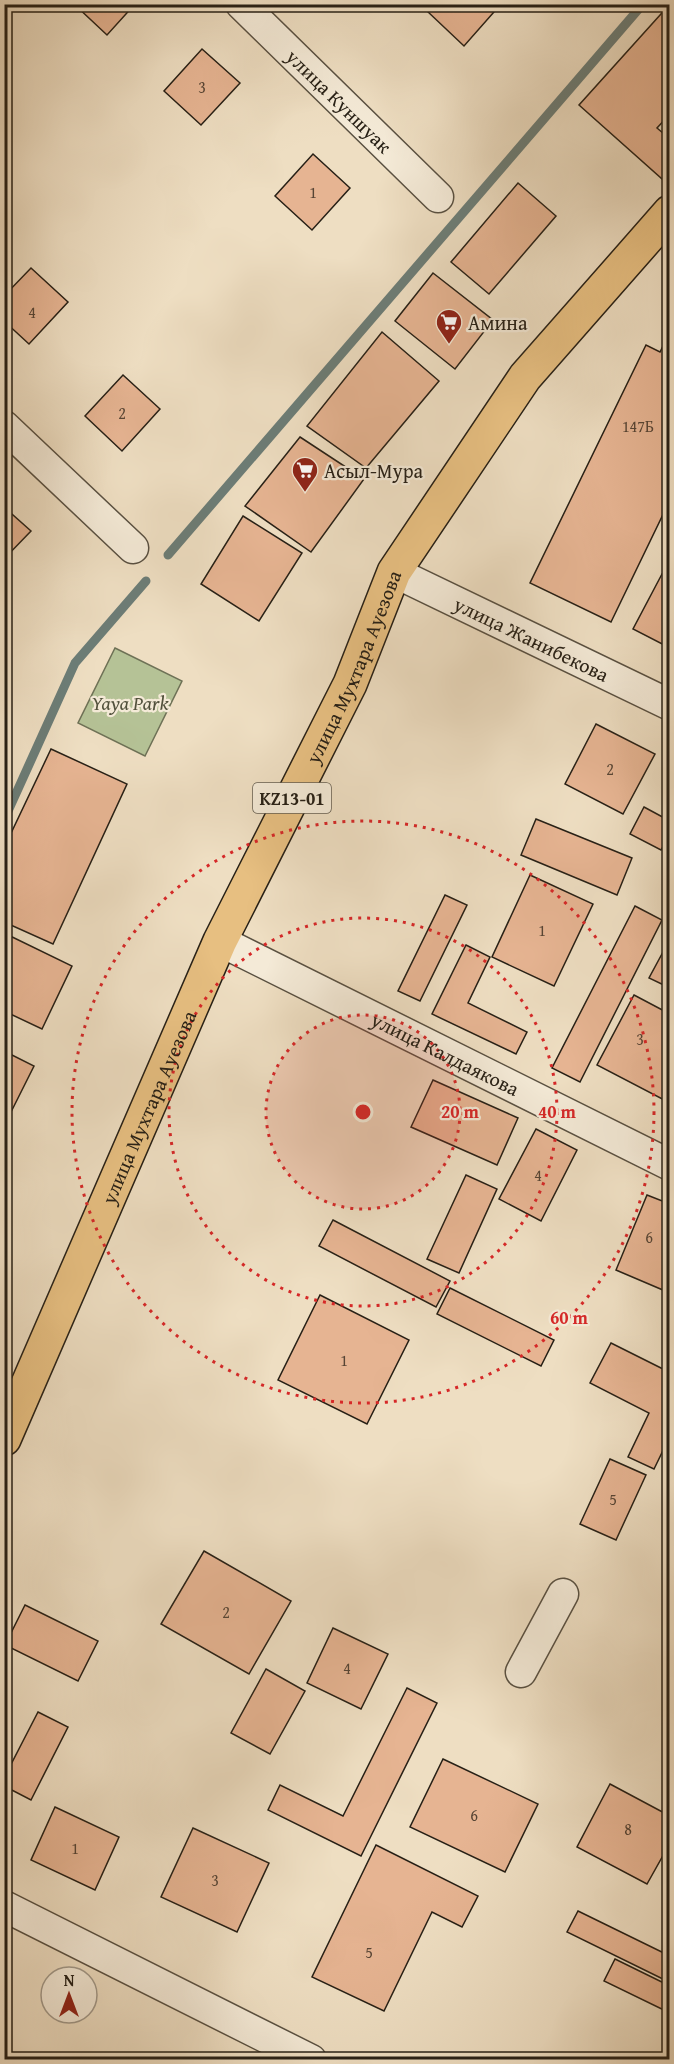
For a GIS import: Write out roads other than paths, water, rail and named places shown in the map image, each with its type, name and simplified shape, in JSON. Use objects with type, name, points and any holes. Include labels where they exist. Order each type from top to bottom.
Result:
[{"type":"main road","name":"улица Мухтара Ауезова","points":[[4,1439],[220,941],[350,684],[394,572],[525,377],[669,214]]},
{"type":"street","name":"улица Куншуак","points":[[241,4],[438,197]]},
{"type":"street","points":[[4,426],[133,548]]},
{"type":"street","name":"улица Жанибекова","points":[[394,572],[669,705]]},
{"type":"street","name":"улица Калдаякова","points":[[220,941],[669,1165]]},
{"type":"street","points":[[521,1672],[563,1594]]},
{"type":"street","points":[[4,1906],[311,2060]]},
{"type":"waterway","points":[[168,555],[643,4]]},
{"type":"waterway","points":[[4,820],[75,663],[146,581]]},
{"type":"place","name":"Амина","points":[[449,345]]},
{"type":"place","name":"Асыл-Мура","points":[[305,493]]},
{"type":"park label","name":"Yaya Park","points":[[130,702]]}]
